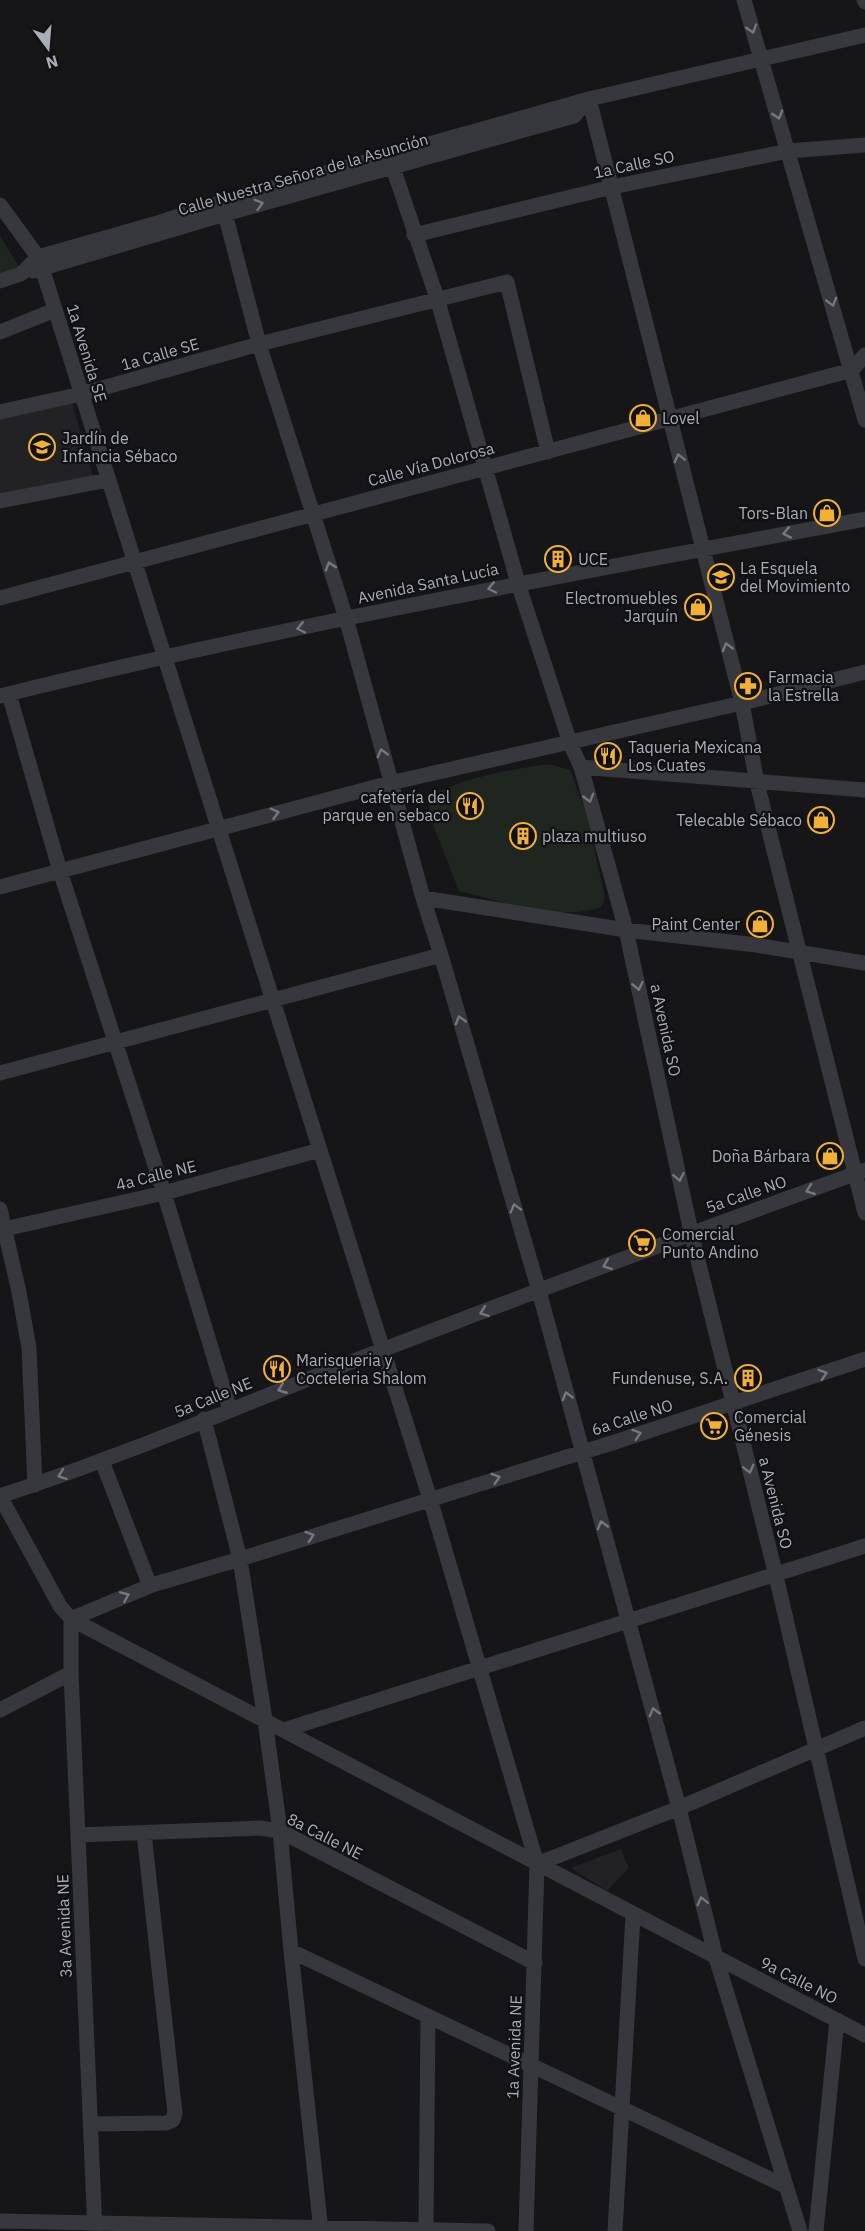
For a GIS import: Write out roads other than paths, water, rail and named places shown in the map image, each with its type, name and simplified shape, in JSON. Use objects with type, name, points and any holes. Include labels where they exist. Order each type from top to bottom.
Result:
[{"type":"street","points":[[744,0],[865,420]]},
{"type":"street","name":"Calle Nuestra Señora de la Asunción","points":[[0,281],[21,274],[40,263],[161,222],[224,208],[390,161],[589,99],[865,35]]},
{"type":"street","points":[[589,99],[701,549],[742,703],[757,783],[859,1172],[865,1213]]},
{"type":"street","name":"1a Calle SO","points":[[414,235],[612,187],[788,151],[865,145]]},
{"type":"street","name":"a Avenida SO","points":[[390,161],[437,298],[519,583],[580,767],[626,930],[691,1232],[776,1576],[865,1959]]},
{"type":"street","name":"1a Avenida SE","points":[[0,205],[40,263],[134,562]]},
{"type":"street","points":[[224,208],[259,344],[315,514],[346,618],[390,783],[539,1291],[630,1622],[716,1958],[784,2186],[800,2231]]},
{"type":"street","points":[[259,344],[507,282],[548,452]]},
{"type":"street","points":[[0,332],[55,310]]},
{"type":"street","name":"1a Calle SE","points":[[0,412],[81,394],[259,344]]},
{"type":"street","points":[[852,370],[865,355]]},
{"type":"street","name":"Calle Vía Dolorosa","points":[[0,598],[852,370]]},
{"type":"street","points":[[0,501],[108,480]]},
{"type":"street","name":"Avenida Santa Lucía","points":[[4,695],[346,618],[519,583],[865,519]]},
{"type":"street","points":[[134,562],[164,658]]},
{"type":"street","name":"1a Avenida NE","points":[[164,658],[430,1499],[537,1864],[526,2231]]},
{"type":"street","points":[[0,887],[390,783],[742,703],[865,672]]},
{"type":"street","points":[[4,695],[164,1193],[230,1410]]},
{"type":"street","points":[[580,767],[865,790]]},
{"type":"street","points":[[423,898],[626,930],[756,945],[865,963]]},
{"type":"street","points":[[0,1073],[441,955]]},
{"type":"street","name":"4a Calle NE","points":[[2,1230],[164,1193],[320,1150]]},
{"type":"street","name":"5a Calle NO","points":[[539,1291],[691,1232],[859,1172]]},
{"type":"street","points":[[0,1209],[2,1230],[19,1292],[29,1348],[35,1485]]},
{"type":"street","name":"5a Calle NE","points":[[0,1496],[102,1461],[204,1419],[539,1291]]},
{"type":"street","name":"6a Calle NO","points":[[71,1619],[150,1586],[582,1452],[865,1359]]},
{"type":"street","points":[[204,1419],[240,1559],[265,1720],[280,1831],[320,2229]]},
{"type":"street","points":[[102,1461],[150,1586]]},
{"type":"street","points":[[0,1496],[60,1606],[71,1619]]},
{"type":"street","points":[[284,1730],[865,1546]]},
{"type":"street","name":"3a Avenida NE","points":[[71,1619],[71,1673],[94,2227]]},
{"type":"street","name":"9a Calle NO","points":[[71,1619],[865,2035]]},
{"type":"street","points":[[0,1710],[71,1673]]},
{"type":"street","points":[[537,1864],[679,1808],[865,1728]]},
{"type":"street","name":"8a Calle NE","points":[[78,1835],[260,1828],[280,1831],[535,1963]]},
{"type":"street","points":[[90,2124],[166,2122],[173,2120],[175,2113],[144,1833]]},
{"type":"street","points":[[615,2231],[633,1915]]},
{"type":"street","points":[[291,1951],[784,2186]]},
{"type":"street","points":[[426,2229],[428,2016]]},
{"type":"street","points":[[816,2231],[837,2020]]},
{"type":"street","points":[[0,2222],[94,2227],[488,2231]]},
{"type":"place","name":"Lovel","points":[[643,418]]},
{"type":"place","name":"Jardín de Infancia Sébaco","points":[[42,447]]},
{"type":"place","name":"Tors-Blan","points":[[827,513]]},
{"type":"place","name":"UCE","points":[[558,559]]},
{"type":"place","name":"La Esquela del Movimiento","points":[[721,577]]},
{"type":"place","name":"Electromuebles Jarquín","points":[[698,607]]},
{"type":"place","name":"Farmacia la Estrella","points":[[748,686]]},
{"type":"place","name":"Taqueria Mexicana Los Cuates","points":[[608,756]]},
{"type":"place","name":"cafetería del parque en sebaco","points":[[470,806]]},
{"type":"place","name":"Telecable Sébaco","points":[[821,820]]},
{"type":"place","name":"plaza multiuso","points":[[523,836]]},
{"type":"place","name":"Paint Center","points":[[760,924]]},
{"type":"place","name":"Doña Bárbara","points":[[830,1156]]},
{"type":"place","name":"Comercial Punto Andino","points":[[642,1243]]},
{"type":"place","name":"Marisqueria y Cocteleria Shalom","points":[[277,1369]]},
{"type":"place","name":"Fundenuse, S.A.","points":[[748,1378]]},
{"type":"place","name":"Comercial Génesis","points":[[714,1426]]}]
